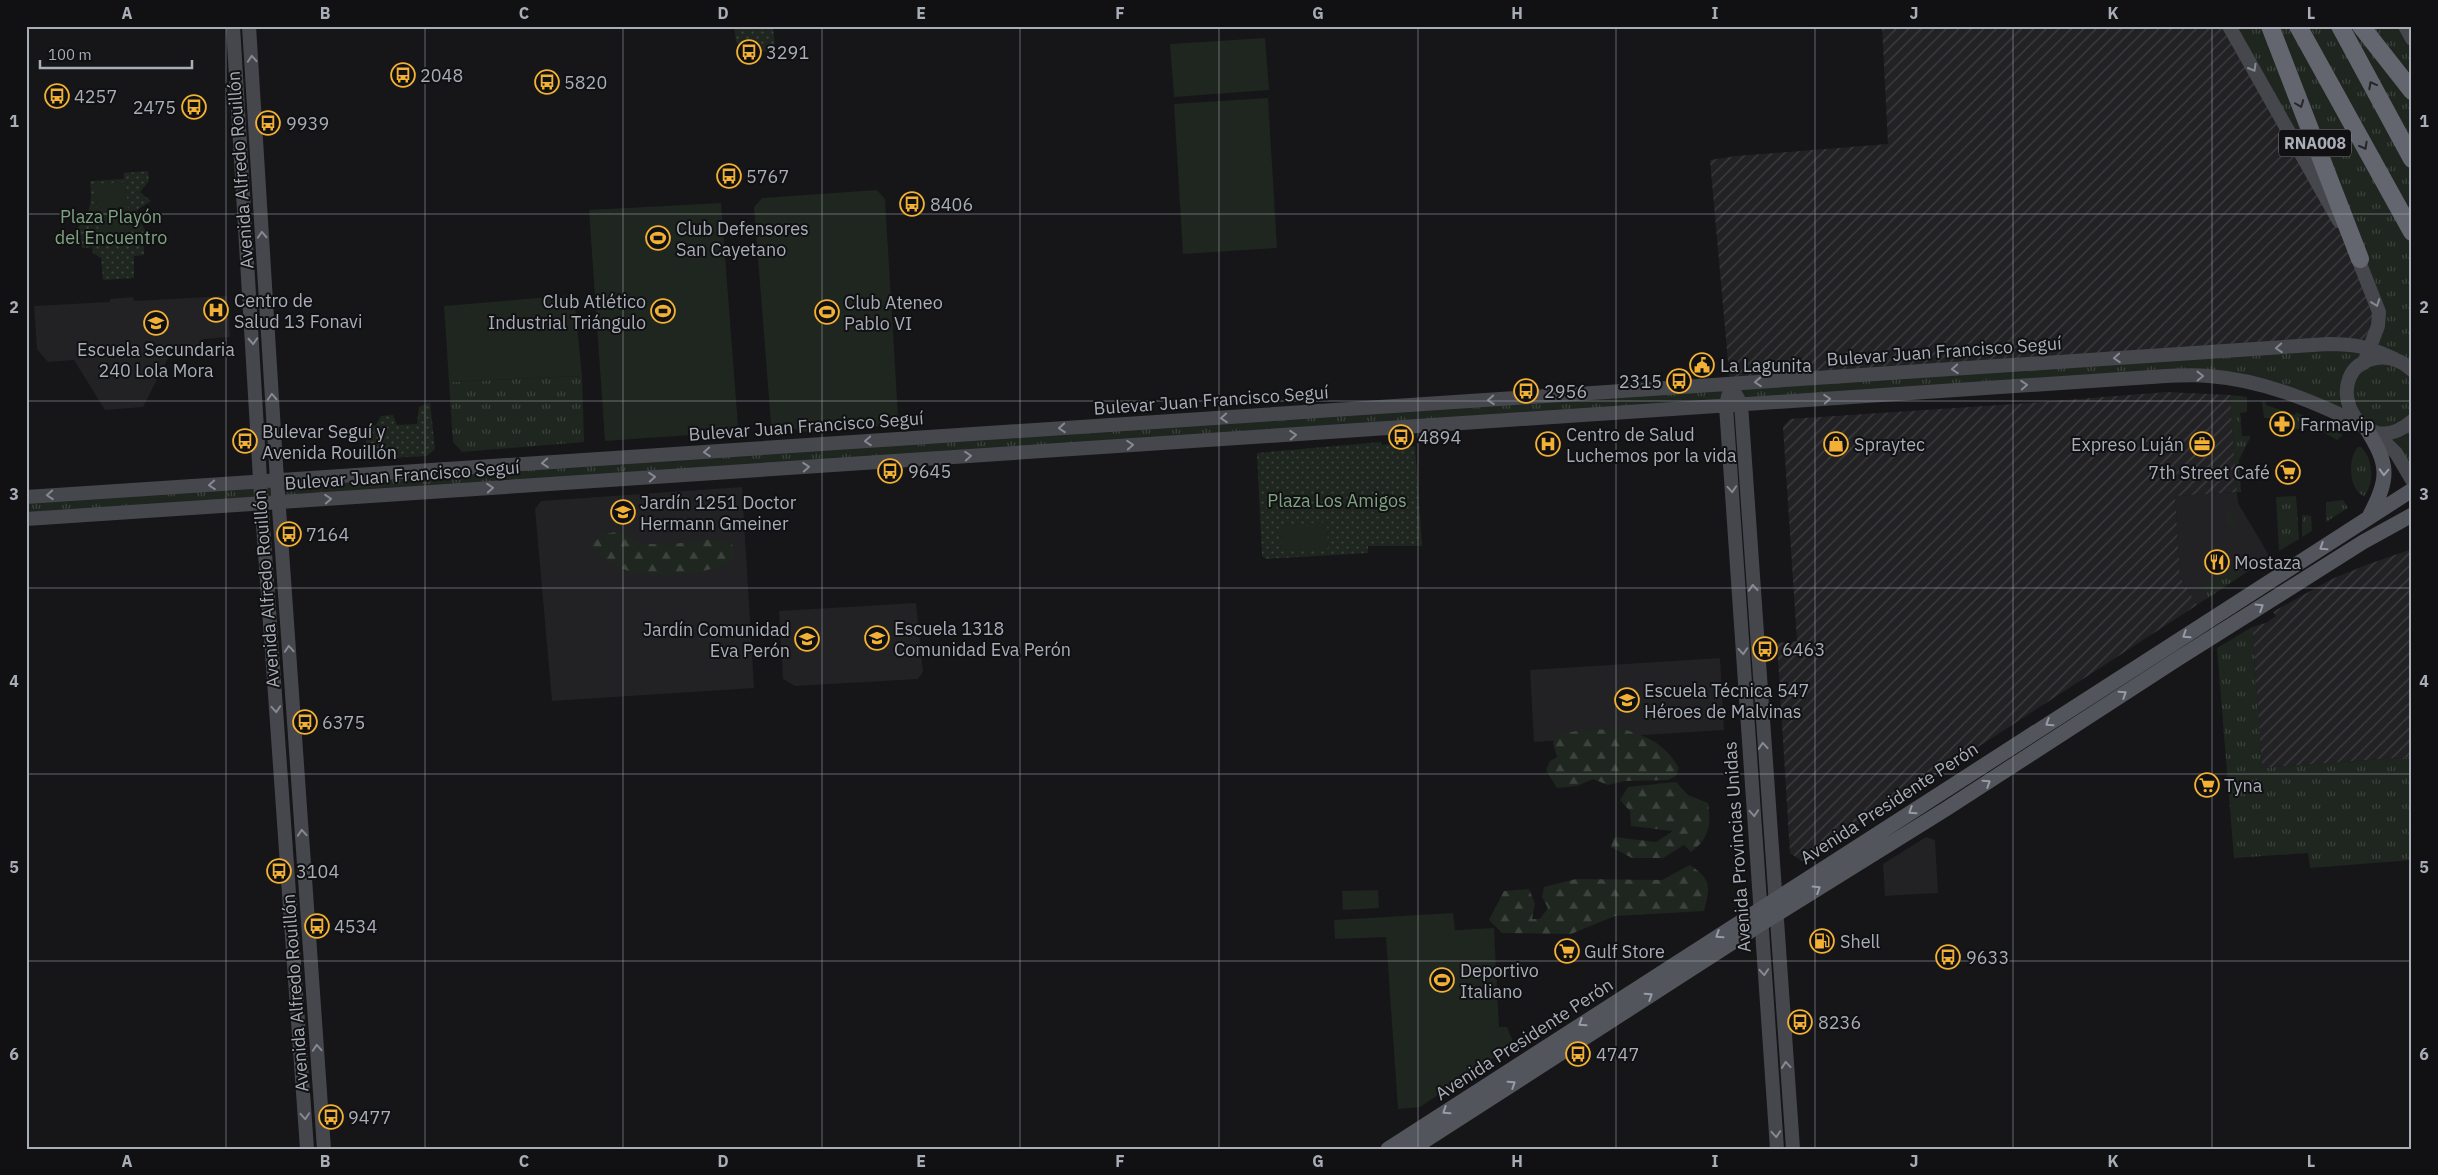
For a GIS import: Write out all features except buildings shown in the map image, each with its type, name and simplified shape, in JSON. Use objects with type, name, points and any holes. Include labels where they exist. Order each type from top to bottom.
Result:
[{"type":"highway","name":"RNA008","points":[[2270,26],[2360,259]]},
{"type":"highway","name":"RNA008","points":[[2298,26],[2412,232]]},
{"type":"highway","points":[[2340,26],[2412,158]]},
{"type":"highway","points":[[2361,26],[2412,91]]},
{"type":"main road","name":"Avenida Alfredo Rouillón","points":[[233,26],[260,482],[307,1149]]},
{"type":"main road","name":"Avenida Alfredo Rouillón","points":[[249,26],[277,480],[324,1149]]},
{"type":"main road","points":[[2229,26],[2360,259],[2379,312],[2378,326],[2364,363],[2352,375],[2346,392],[2349,409],[2396,454],[2412,480]]},
{"type":"main road","points":[[2405,26],[2412,39]]},
{"type":"main road","name":"Bulevar Juan Francisco Seguí","points":[[26,497],[2328,344],[2358,344],[2371,348],[2412,370]]},
{"type":"main road","points":[[2364,363],[2374,359],[2394,359]]},
{"type":"main road","name":"Bulevar Juan Francisco Seguí","points":[[26,519],[1741,404],[2207,375],[2242,380],[2278,389],[2311,401],[2366,427]]},
{"type":"main road","name":"Avenida Provincias Unidas","points":[[1730,384],[1741,404],[1774,899],[1793,1149]]},
{"type":"main road","name":"Avenida Provincias Unidas","points":[[1730,384],[1726,406],[1760,916],[1778,1149]]},
{"type":"main road","points":[[2366,427],[2390,432],[2398,430],[2412,420]]},
{"type":"main road","points":[[2366,427],[2384,463],[2385,478],[2369,517]]},
{"type":"main road","name":"Avenida Presidente Perón","points":[[1412,1149],[1760,916],[1774,899],[2412,490]]},
{"type":"main road","name":"Avenida Presidente Perón","points":[[1388,1149],[1760,916],[1776,915],[1946,809],[2363,542],[2412,515]]},
{"type":"shaded area","points":[[1882,26],[2229,26],[2360,259],[2379,312],[2371,348],[1730,384],[1710,160],[1736,156],[1888,144]]},
{"type":"shaded area","points":[[227,296],[230,337],[203,339],[195,355],[169,356],[143,407],[105,410],[74,360],[48,362],[37,349],[34,306],[110,302],[110,299],[133,297],[134,301]]},
{"type":"shaded area","points":[[2167,392],[2230,395],[2237,492],[2175,496],[2180,577],[2197,605],[1802,861],[1790,853],[1777,643],[1797,641],[1783,427],[1790,419]]},
{"type":"shaded area","points":[[742,487],[754,688],[552,701],[535,509],[541,501]]},
{"type":"shaded area","points":[[2237,492],[2238,503],[2270,557],[2197,605],[2180,577],[2175,496]]},
{"type":"shaded area","points":[[2409,550],[2412,589],[2412,757],[2262,768],[2252,627],[2266,623],[2276,616],[2273,612],[2332,579]]},
{"type":"shaded area","name":"Escuela 1318 Comunidad Eva Perón","points":[[916,603],[923,672],[918,679],[795,686],[783,679],[779,611]]},
{"type":"shaded area","name":"Escuela Técnica 547 Héroes de Malvinas","points":[[1720,658],[1724,730],[1534,742],[1530,670]]},
{"type":"shaded area","points":[[1926,837],[1935,840],[1938,893],[1885,896],[1883,864]]},
{"type":"green space","points":[[734,26],[773,26],[775,46],[772,51],[745,52],[736,42]]},
{"type":"green space","points":[[2229,26],[2405,26],[2412,39],[2412,480],[2396,454],[2311,401],[2207,375],[26,519],[26,497],[2371,348],[2378,326],[2360,259]]},
{"type":"green space","points":[[1265,38],[1269,90],[1174,97],[1170,44]]},
{"type":"green space","points":[[1268,98],[1277,248],[1183,254],[1174,104]]},
{"type":"green space","name":"Plaza Playón del Encuentro","points":[[148,171],[149,181],[140,192],[151,201],[137,210],[136,215],[147,233],[144,241],[144,255],[134,256],[134,278],[103,280],[101,258],[93,253],[92,247],[82,248],[81,235],[77,236],[79,227],[90,206],[90,181],[124,179],[124,173]]},
{"type":"green space","points":[[126,182],[130,238],[99,240],[95,184]]},
{"type":"green space","name":"Club Ateneo Pablo VI","points":[[877,190],[885,199],[898,416],[896,425],[799,432],[790,425],[788,430],[777,431],[771,424],[754,207],[762,198]]},
{"type":"green space","points":[[721,203],[738,426],[733,432],[605,441],[589,210]]},
{"type":"green space","points":[[574,295],[582,376],[449,382],[444,306]]},
{"type":"green space","points":[[582,376],[584,442],[462,452],[453,442],[449,382]]},
{"type":"green space","points":[[2230,395],[2247,397],[2247,412],[2240,413],[2242,436],[2250,436],[2239,460],[2241,492],[2237,492]]},
{"type":"green space","points":[[2262,401],[2265,401],[2266,405],[2295,415],[2296,412],[2304,416],[2305,428],[2293,430],[2292,417],[2264,418]]},
{"type":"green space","points":[[430,402],[435,449],[427,456],[367,459],[366,438],[368,429],[376,425],[381,416],[393,415],[397,425],[417,424],[419,407]]},
{"type":"green space","points":[[2319,423],[2343,435],[2337,440],[2320,430]]},
{"type":"green space","name":"Plaza Los Amigos","points":[[1381,442],[1382,445],[1407,443],[1408,447],[1415,446],[1422,546],[1368,546],[1368,553],[1266,559],[1262,556],[1257,453]]},
{"type":"green space","points":[[2358,447],[2361,447],[2365,452],[2371,471],[2370,485],[2364,496],[2355,488],[2351,474],[2352,459]]},
{"type":"green space","points":[[2296,496],[2299,539],[2279,551],[2276,497]]},
{"type":"green space","points":[[2343,500],[2348,508],[2326,522],[2326,502]]},
{"type":"green space","points":[[2227,511],[2231,513],[2236,525],[2227,525]]},
{"type":"green space","points":[[2302,515],[2311,516],[2312,531],[2302,537]]},
{"type":"green space","points":[[1327,522],[1328,548],[1282,551],[1281,525]]},
{"type":"green space","points":[[619,531],[639,543],[666,545],[712,539],[732,543],[734,559],[711,569],[683,574],[654,575],[629,571],[608,561],[590,546],[602,535]]},
{"type":"green space","points":[[2235,566],[2242,575],[2208,598],[2203,587]]},
{"type":"green space","points":[[2252,627],[2262,768],[2412,757],[2412,860],[2310,868],[2308,853],[2234,858],[2217,648]]},
{"type":"green space","points":[[1623,729],[1641,735],[1662,747],[1679,768],[1676,776],[1668,780],[1625,781],[1608,785],[1593,779],[1577,786],[1557,788],[1546,770],[1550,761],[1557,757],[1553,743],[1559,734],[1584,730]]},
{"type":"green space","points":[[1676,782],[1688,795],[1708,803],[1708,830],[1706,836],[1697,847],[1691,852],[1684,845],[1663,858],[1632,858],[1611,847],[1614,837],[1656,842],[1673,831],[1631,826],[1630,811],[1620,800],[1628,787]]},
{"type":"green space","points":[[1690,865],[1702,875],[1708,884],[1704,911],[1615,916],[1571,934],[1502,933],[1489,920],[1504,891],[1529,889],[1535,904],[1532,919],[1540,919],[1548,908],[1542,897],[1544,887],[1576,879],[1662,880]]},
{"type":"green space","points":[[1378,890],[1379,908],[1343,910],[1342,891]]},
{"type":"green space","name":"Deportivo Italiano","points":[[1453,913],[1455,930],[1494,928],[1499,1027],[1507,1027],[1514,1044],[1420,1107],[1398,1109],[1386,937],[1335,939],[1334,920]]},
{"type":"place","name":"3291","points":[[749,52]]},
{"type":"place","name":"2048","points":[[403,75]]},
{"type":"place","name":"5820","points":[[547,82]]},
{"type":"place","name":"4257","points":[[57,96]]},
{"type":"place","name":"2475","points":[[194,107]]},
{"type":"place","name":"9939","points":[[268,123]]},
{"type":"place","name":"5767","points":[[729,176]]},
{"type":"place","name":"8406","points":[[912,204]]},
{"type":"place","name":"Club Defensores San Cayetano","points":[[658,238]]},
{"type":"place","name":"Centro de Salud 13 Fonavi","points":[[216,310]]},
{"type":"place","name":"Club Atlético Industrial Triángulo","points":[[663,311]]},
{"type":"place","name":"Club Ateneo Pablo VI","points":[[827,312]]},
{"type":"place","name":"Escuela Secundaria 240 Lola Mora","points":[[156,323]]},
{"type":"place","name":"La Lagunita","points":[[1702,365]]},
{"type":"place","name":"2315","points":[[1679,381]]},
{"type":"place","name":"2956","points":[[1526,391]]},
{"type":"place","name":"Farmavip","points":[[2282,424]]},
{"type":"place","name":"4894","points":[[1401,437]]},
{"type":"place","name":"Bulevar Seguí y Avenida Rouillón","points":[[245,441]]},
{"type":"place","name":"Centro de Salud Luchemos por la vida","points":[[1548,444]]},
{"type":"place","name":"Spraytec","points":[[1836,444]]},
{"type":"place","name":"Expreso Luján","points":[[2202,444]]},
{"type":"place","name":"9645","points":[[890,471]]},
{"type":"place","name":"7th Street Café","points":[[2288,472]]},
{"type":"place","name":"Jardín 1251 Doctor Hermann Gmeiner","points":[[623,512]]},
{"type":"place","name":"7164","points":[[289,534]]},
{"type":"place","name":"Mostaza","points":[[2217,562]]},
{"type":"place","name":"Escuela 1318 Comunidad Eva Perón","points":[[877,638]]},
{"type":"place","name":"Jardín Comunidad Eva Perón","points":[[807,639]]},
{"type":"place","name":"6463","points":[[1765,649]]},
{"type":"place","name":"Escuela Técnica 547 Héroes de Malvinas","points":[[1627,700]]},
{"type":"place","name":"6375","points":[[305,722]]},
{"type":"place","name":"Tyna","points":[[2207,785]]},
{"type":"place","name":"3104","points":[[279,871]]},
{"type":"place","name":"4534","points":[[317,926]]},
{"type":"place","name":"Shell","points":[[1822,941]]},
{"type":"place","name":"Gulf Store","points":[[1567,951]]},
{"type":"place","name":"9633","points":[[1948,957]]},
{"type":"place","name":"Deportivo Italiano","points":[[1442,980]]},
{"type":"place","name":"8236","points":[[1800,1022]]},
{"type":"place","name":"4747","points":[[1578,1054]]},
{"type":"place","name":"9477","points":[[331,1117]]}]
